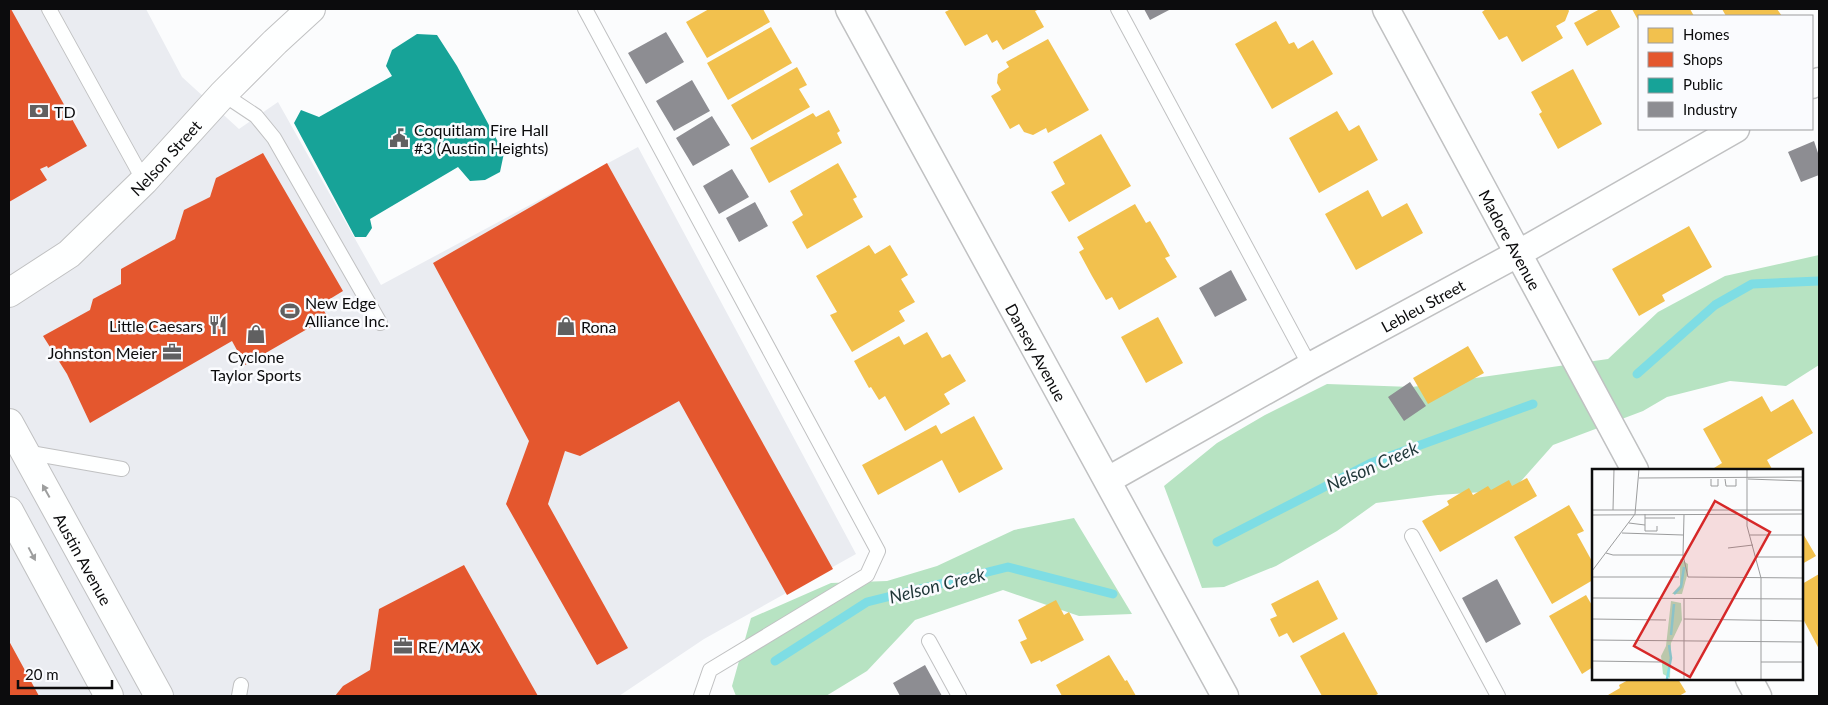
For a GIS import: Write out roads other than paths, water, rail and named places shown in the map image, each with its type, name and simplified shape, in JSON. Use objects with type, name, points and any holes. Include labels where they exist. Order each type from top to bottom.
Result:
[{"type":"main road","name":"Nelson Street","points":[[9,293],[69,254],[144,181],[223,94],[311,9]]},
{"type":"main road","name":"Austin Avenue","points":[[9,422],[159,696]]},
{"type":"main road","points":[[9,511],[109,696]]},
{"type":"street","name":"Dansey Avenue","points":[[849,9],[1225,696]]},
{"type":"street","name":"Madore Avenue","points":[[1386,9],[1635,469]]},
{"type":"street","name":"Lebleu Street","points":[[1108,480],[1310,366],[1519,253],[1734,130]]},
{"type":"street","points":[[1750,680],[1758,696]]},
{"type":"lane","points":[[49,9],[144,181]]},
{"type":"lane","points":[[585,9],[878,552],[867,574],[710,670],[701,696]]},
{"type":"lane","points":[[1118,9],[1310,366]]},
{"type":"lane","points":[[223,94],[256,116],[274,138],[380,323]]},
{"type":"lane","points":[[25,452],[122,469]]},
{"type":"lane","points":[[1412,536],[1498,696]]},
{"type":"lane","points":[[929,641],[959,696]]},
{"type":"waterway","name":"Nelson Creek","points":[[1637,374],[1715,305],[1752,284],[1819,281]]},
{"type":"waterway","name":"Nelson Creek","points":[[1217,542],[1371,463],[1533,404]]},
{"type":"waterway","name":"Nelson Creek","points":[[775,661],[867,602],[1008,567],[1113,594]]},
{"type":"place","name":"TD","points":[[39,111]]},
{"type":"place","name":"Coquitlam Fire Hall #3 (Austin Heights)","points":[[399,138]]},
{"type":"place","name":"New Edge Alliance Inc.","points":[[290,311]]},
{"type":"place","name":"Little Caesars","points":[[218,325]]},
{"type":"place","name":"Rona","points":[[566,326]]},
{"type":"place","name":"Cyclone Taylor Sports","points":[[256,334]]},
{"type":"place","name":"Johnston Meier","points":[[172,352]]},
{"type":"place","name":"RE/MAX","points":[[403,646]]}]
